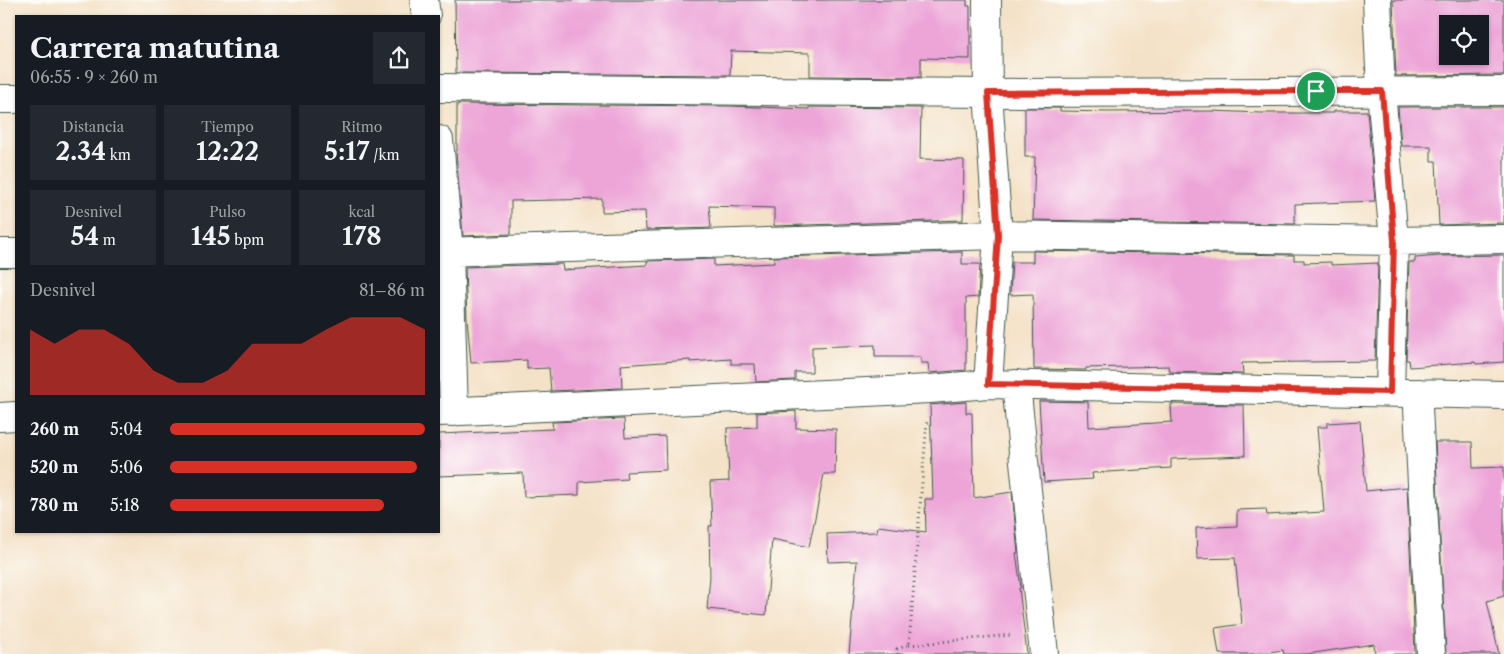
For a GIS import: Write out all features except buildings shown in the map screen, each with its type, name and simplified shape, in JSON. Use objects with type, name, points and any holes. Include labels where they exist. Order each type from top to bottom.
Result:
[{"type":"street","points":[[424,0],[426,15]]},
{"type":"street","points":[[987,0],[988,93],[998,235],[988,384]]},
{"type":"street","points":[[1377,0],[1394,241],[1390,392]]},
{"type":"street","points":[[440,88],[988,93],[1504,91]]},
{"type":"street","points":[[0,99],[15,99]]},
{"type":"street","points":[[440,162],[444,252],[446,412],[930,389],[988,384],[1504,395]]},
{"type":"street","points":[[444,252],[998,235],[1394,241],[1504,239]]},
{"type":"street","points":[[0,252],[15,252]]},
{"type":"street","points":[[1016,384],[1043,643]]},
{"type":"street","points":[[1419,393],[1418,408],[1431,654]]},
{"type":"street","points":[[0,417],[15,416]]},
{"type":"path","points":[[909,644],[930,389]]},
{"type":"path","points":[[898,654],[897,649],[909,644],[1043,643]]},
{"type":"route","points":[[1316,91],[1382,91],[1394,241],[1390,392],[988,384],[998,235],[988,93],[1316,91]]}]
